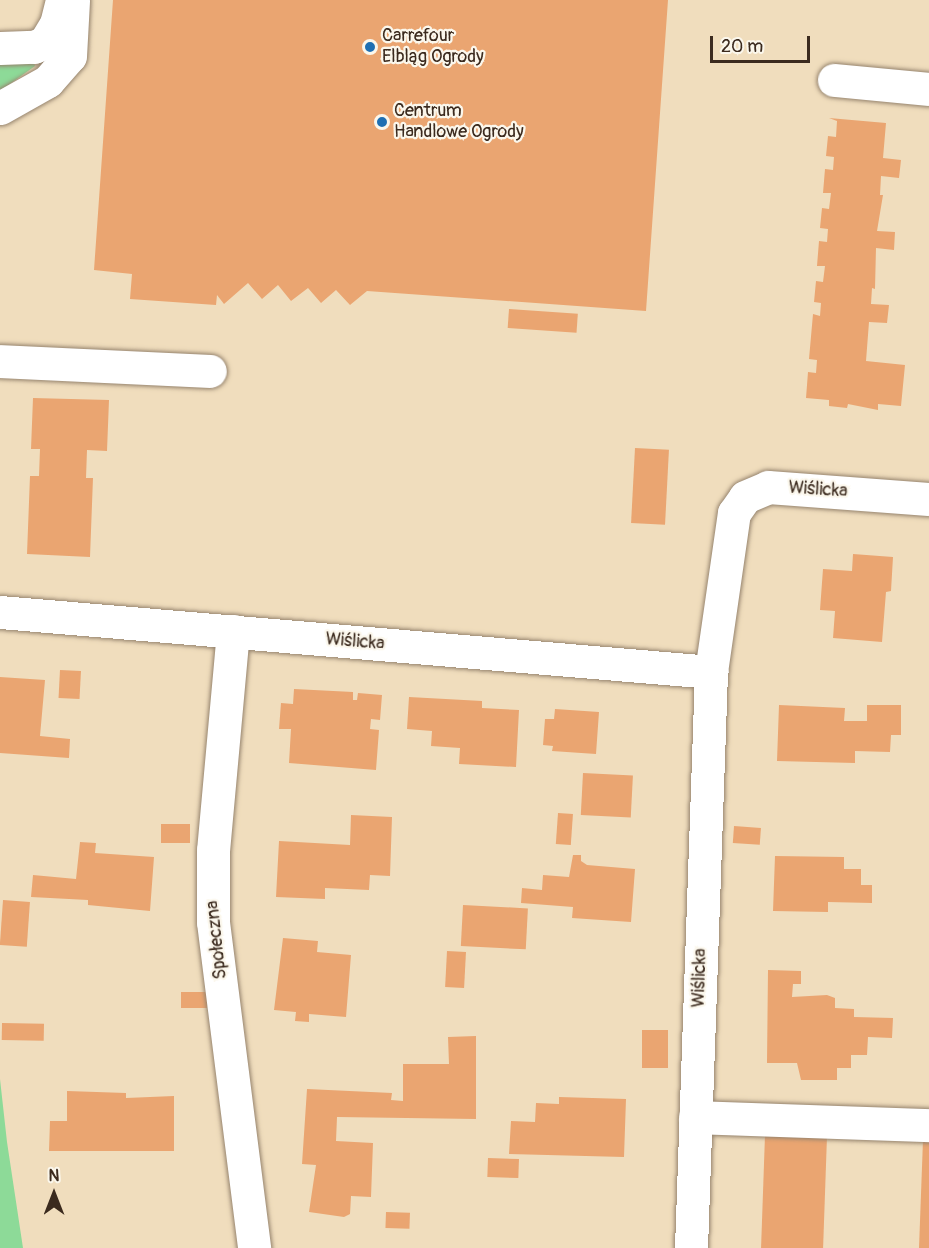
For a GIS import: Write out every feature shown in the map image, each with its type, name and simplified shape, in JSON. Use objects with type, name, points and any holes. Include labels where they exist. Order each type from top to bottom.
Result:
[{"type":"street","points":[[0,48],[34,47],[45,42],[56,24],[62,0]]},
{"type":"street","points":[[0,108],[48,81],[70,56],[73,0]]},
{"type":"street","points":[[834,80],[929,89]]},
{"type":"street","points":[[0,361],[210,371]]},
{"type":"street","name":"Wiślicka","points":[[691,1248],[711,672],[731,526],[745,497],[761,488],[792,487],[929,498]]},
{"type":"street","name":"Wiślicka","points":[[0,612],[711,672]]},
{"type":"street","name":"Społeczna","points":[[233,632],[213,850],[213,911],[254,1248]]},
{"type":"street","points":[[696,1117],[929,1125]]},
{"type":"green space","points":[[0,61],[34,62],[35,66],[0,91]]},
{"type":"green space","points":[[0,1079],[7,1142],[23,1248],[0,1248]]},
{"type":"building","name":"Centrum Handlowe Ogrody","points":[[113,0],[668,0],[646,311],[367,291],[350,305],[336,290],[321,303],[308,288],[291,301],[278,285],[262,299],[248,283],[224,304],[217,295],[216,305],[130,299],[132,274],[94,270]]},
{"type":"building","points":[[829,118],[886,123],[883,158],[901,160],[899,178],[881,176],[880,195],[883,195],[877,231],[895,232],[894,250],[876,248],[875,289],[872,288],[871,304],[889,305],[887,323],[869,322],[866,361],[905,365],[901,406],[878,404],[878,410],[848,404],[847,408],[829,406],[829,400],[806,398],[808,372],[816,373],[817,360],[809,359],[813,314],[820,316],[821,303],[814,302],[816,281],[823,282],[825,266],[817,266],[819,241],[827,242],[828,229],[820,228],[822,208],[829,209],[831,193],[823,193],[825,169],[833,170],[834,157],[826,156],[828,136],[836,137],[837,121]]},
{"type":"building","points":[[509,309],[578,314],[577,333],[508,328]]},
{"type":"building","points":[[33,398],[109,400],[107,451],[87,450],[86,478],[93,478],[90,557],[27,554],[30,476],[39,476],[40,449],[31,449]]},
{"type":"building","points":[[635,448],[669,450],[665,525],[631,523]]},
{"type":"building","points":[[853,554],[893,557],[891,591],[886,592],[882,642],[833,638],[835,611],[820,610],[823,569],[852,571]]},
{"type":"building","points":[[60,670],[81,671],[80,699],[59,698]]},
{"type":"building","points":[[0,677],[45,680],[40,736],[70,739],[69,758],[0,753]]},
{"type":"building","points":[[294,689],[353,692],[353,700],[357,700],[358,693],[382,695],[380,720],[371,719],[370,729],[379,730],[376,770],[289,763],[291,729],[279,729],[281,703],[293,704]]},
{"type":"building","points":[[409,697],[482,701],[482,708],[519,710],[516,767],[459,764],[460,748],[431,746],[432,731],[407,729]]},
{"type":"building","points":[[779,705],[845,708],[844,721],[867,721],[867,705],[901,705],[901,735],[891,735],[890,752],[855,751],[855,763],[777,761]]},
{"type":"building","points":[[555,709],[599,712],[596,754],[552,751],[553,746],[543,745],[545,719],[554,719]]},
{"type":"building","points":[[583,773],[633,776],[631,818],[581,815]]},
{"type":"building","points":[[558,813],[573,814],[571,845],[556,844]]},
{"type":"building","points":[[351,815],[392,817],[390,876],[370,875],[369,890],[325,888],[325,899],[276,897],[279,841],[350,845]]},
{"type":"building","points":[[161,824],[190,824],[190,843],[161,843]]},
{"type":"building","points":[[734,826],[761,828],[760,845],[733,843]]},
{"type":"building","points":[[80,842],[96,843],[95,853],[154,857],[150,911],[88,905],[88,900],[31,897],[33,875],[76,879]]},
{"type":"building","points":[[573,855],[581,855],[581,861],[587,865],[635,869],[631,922],[572,918],[573,907],[521,903],[522,888],[542,890],[543,875],[569,877]]},
{"type":"building","points":[[775,856],[844,857],[844,869],[861,869],[861,885],[872,885],[872,903],[828,902],[828,912],[773,911]]},
{"type":"building","points":[[3,900],[30,902],[27,947],[0,945]]},
{"type":"building","points":[[463,905],[528,908],[526,949],[461,946]]},
{"type":"building","points":[[283,938],[318,941],[317,952],[351,955],[346,1017],[309,1014],[309,1022],[295,1021],[296,1012],[274,1010]]},
{"type":"building","points":[[447,951],[466,952],[464,988],[445,987]]},
{"type":"building","points":[[768,970],[801,971],[801,984],[793,984],[792,997],[827,995],[835,998],[835,1008],[854,1009],[854,1017],[893,1018],[892,1038],[868,1037],[867,1055],[851,1055],[851,1068],[837,1068],[837,1080],[801,1080],[797,1063],[767,1063]]},
{"type":"building","points":[[181,992],[207,992],[207,1008],[181,1008]]},
{"type":"building","points":[[2,1023],[44,1024],[44,1041],[2,1040]]},
{"type":"building","points":[[642,1030],[668,1030],[668,1068],[642,1068]]},
{"type":"building","points":[[476,1036],[476,1119],[337,1117],[336,1141],[373,1143],[371,1197],[351,1196],[350,1214],[344,1217],[309,1212],[316,1165],[302,1164],[307,1089],[392,1093],[391,1100],[403,1101],[403,1064],[449,1064],[448,1037]]},
{"type":"building","points":[[67,1091],[126,1093],[126,1098],[174,1096],[174,1151],[49,1151],[50,1121],[67,1121]]},
{"type":"building","points":[[559,1097],[626,1099],[624,1157],[509,1154],[511,1121],[535,1122],[536,1103],[559,1104]]},
{"type":"building","points":[[765,1135],[827,1137],[823,1248],[761,1248]]},
{"type":"building","points":[[923,1140],[929,1140],[929,1248],[919,1248]]},
{"type":"building","points":[[488,1158],[519,1159],[518,1178],[487,1177]]},
{"type":"building","points":[[386,1212],[410,1213],[409,1229],[385,1228]]},
{"type":"place","name":"Carrefour Elbląg Ogrody","points":[[370,47]]},
{"type":"place","name":"Centrum Handlowe Ogrody","points":[[382,122]]}]
